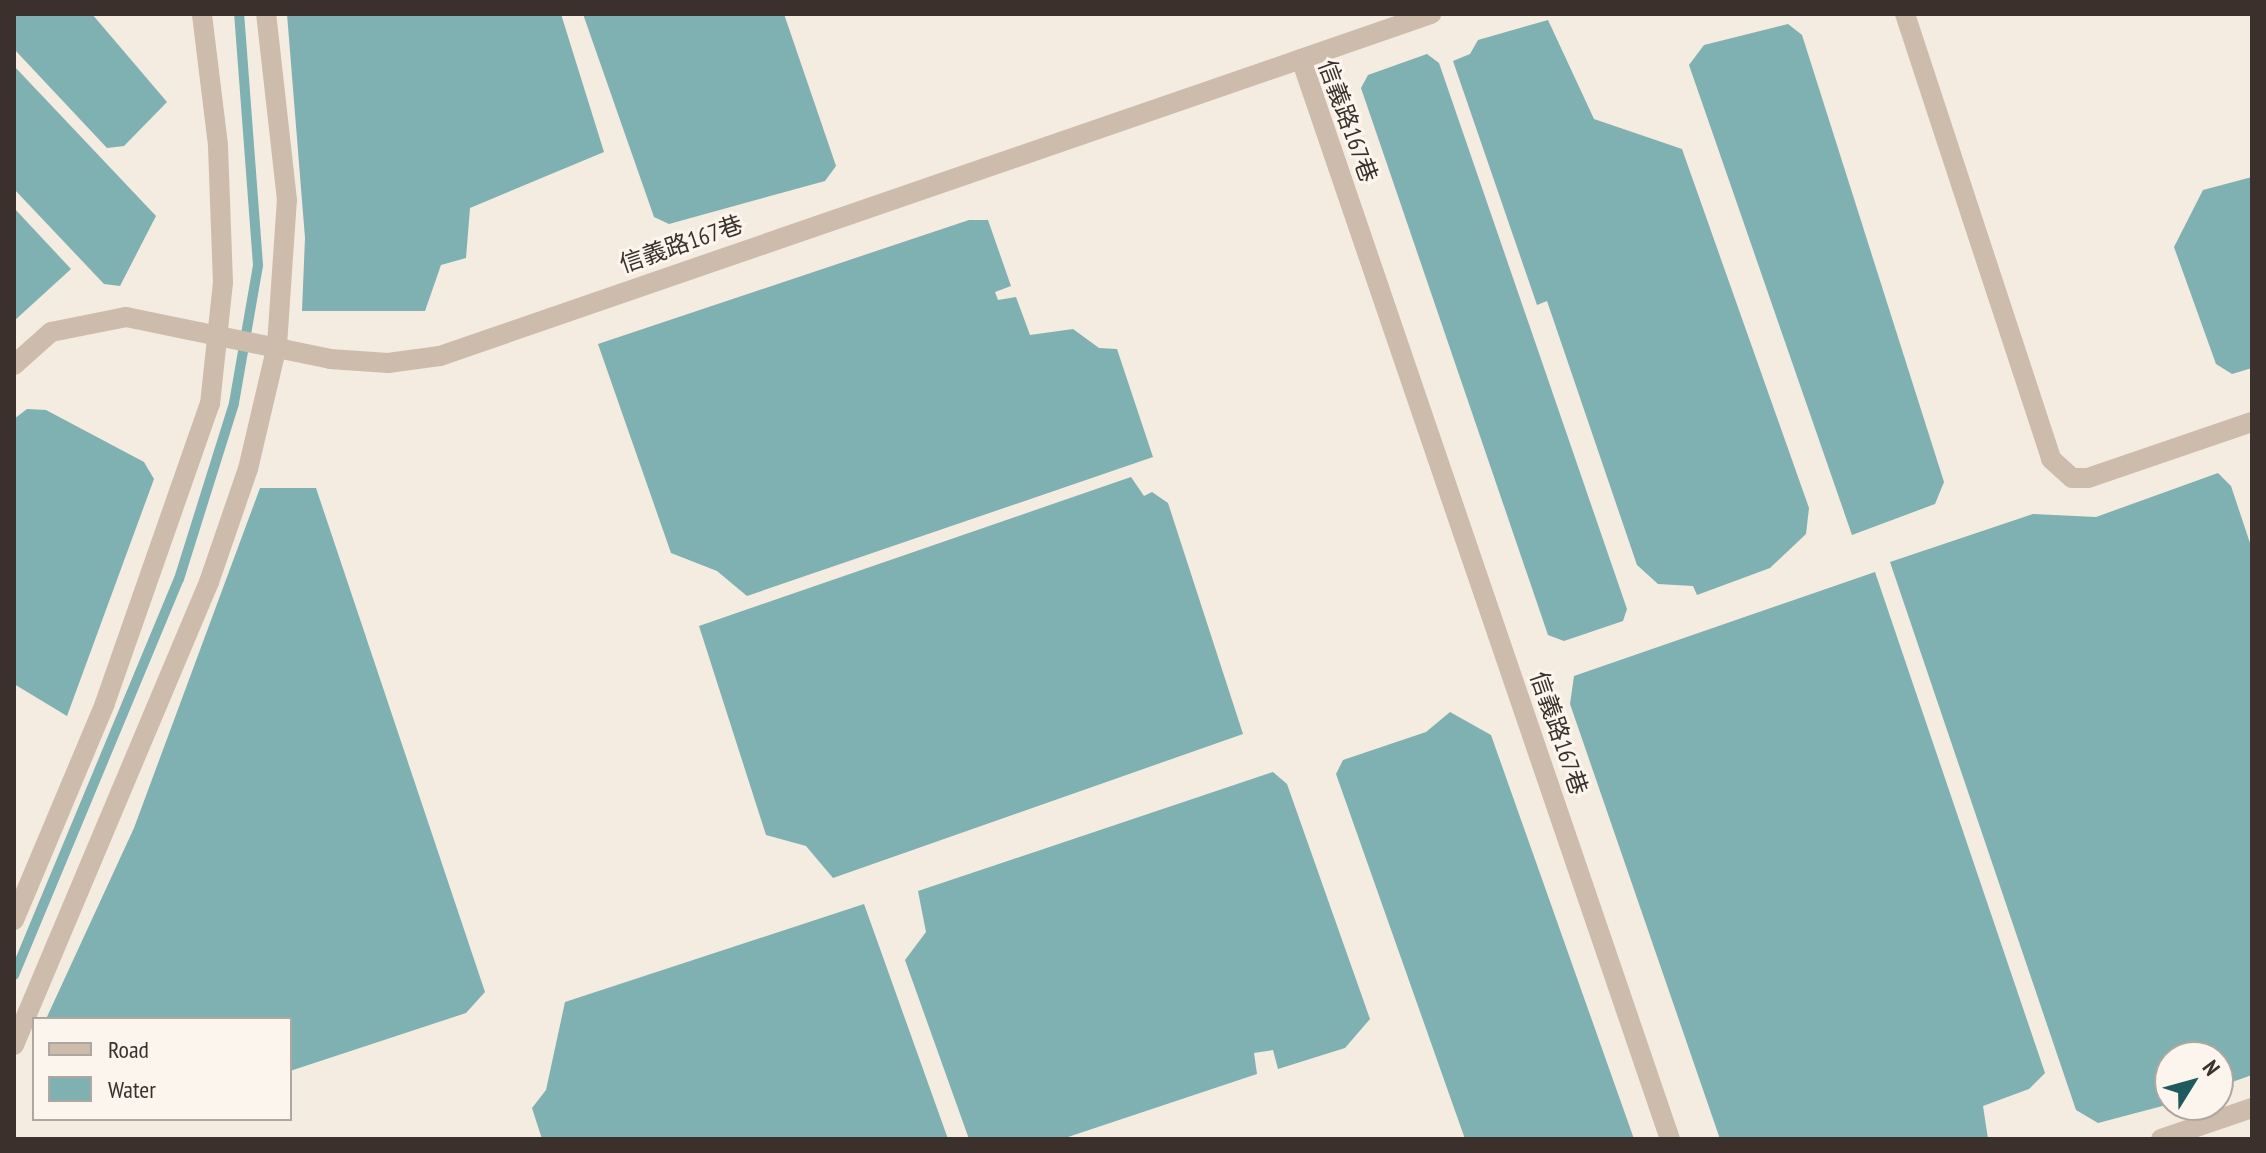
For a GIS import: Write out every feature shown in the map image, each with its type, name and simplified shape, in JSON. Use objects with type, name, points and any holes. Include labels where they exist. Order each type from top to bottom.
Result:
[{"type":"street","points":[[14,920],[167,538],[210,404],[225,336],[218,145],[202,14]]},
{"type":"street","points":[[14,1045],[209,582],[248,469],[270,344],[287,200],[266,14]]},
{"type":"street","points":[[1301,59],[1431,14]]},
{"type":"street","points":[[1905,14],[2051,459],[2072,478],[2088,478],[2252,422]]},
{"type":"street","name":"信義路167巷","points":[[14,365],[51,332],[93,319],[225,336],[373,362],[440,356],[1301,59],[1670,1139]]},
{"type":"street","points":[[2161,1139],[2252,1108]]},
{"type":"water","points":[[14,14],[92,14],[167,102],[124,146],[107,148],[14,49]]},
{"type":"water","points":[[287,14],[561,14],[604,152],[470,208],[466,258],[441,265],[425,311],[302,311],[305,238]]},
{"type":"water","points":[[583,14],[784,14],[836,166],[825,181],[669,224],[654,217]]},
{"type":"water","points":[[1548,20],[1594,119],[1682,149],[1809,508],[1806,534],[1770,568],[1697,595],[1693,586],[1658,584],[1637,565],[1547,301],[1537,305],[1453,61],[1470,54],[1478,40]]},
{"type":"water","points":[[1788,24],[1802,35],[1944,482],[1935,504],[1852,535],[1689,65],[1704,45]]},
{"type":"water","points":[[1427,54],[1439,63],[1627,609],[1623,621],[1564,641],[1548,635],[1361,88],[1368,75]]},
{"type":"water","points":[[14,66],[156,216],[120,286],[104,284],[14,189]]},
{"type":"water","points":[[2252,177],[2252,368],[2232,374],[2216,364],[2174,247],[2203,190]]},
{"type":"water","points":[[14,208],[71,269],[14,321]]},
{"type":"water","points":[[969,220],[988,220],[1011,286],[995,292],[998,300],[1016,297],[1030,335],[1073,329],[1099,348],[1117,349],[1153,457],[747,596],[717,571],[671,553],[598,344]]},
{"type":"water","points":[[27,409],[46,410],[144,462],[154,479],[67,716],[14,684],[14,419]]},
{"type":"water","points":[[2218,473],[2231,486],[2252,549],[2252,1075],[2234,1081],[2234,1041],[2154,1041],[2154,1108],[2098,1123],[2076,1110],[1890,562],[2033,514],[2096,517]]},
{"type":"water","points":[[1131,477],[1144,496],[1152,492],[1168,503],[1243,734],[833,878],[806,846],[766,835],[699,626]]},
{"type":"water","points":[[260,488],[316,488],[485,992],[466,1013],[292,1070],[292,1017],[47,1017],[134,828]]},
{"type":"water","points":[[1875,572],[2045,1073],[2029,1089],[1983,1106],[1988,1139],[1720,1139],[1570,704],[1574,676]]},
{"type":"water","points":[[1450,712],[1491,735],[1634,1139],[1465,1139],[1336,774],[1343,760],[1426,732]]},
{"type":"water","points":[[1273,772],[1287,784],[1370,1019],[1345,1048],[1278,1069],[1273,1050],[1254,1053],[1257,1074],[1062,1139],[969,1139],[905,960],[926,932],[918,891]]},
{"type":"water","points":[[864,904],[948,1139],[542,1139],[532,1108],[546,1090],[565,1002]]},
{"type":"waterway","points":[[14,975],[179,579],[234,403],[258,265],[239,14]]}]
